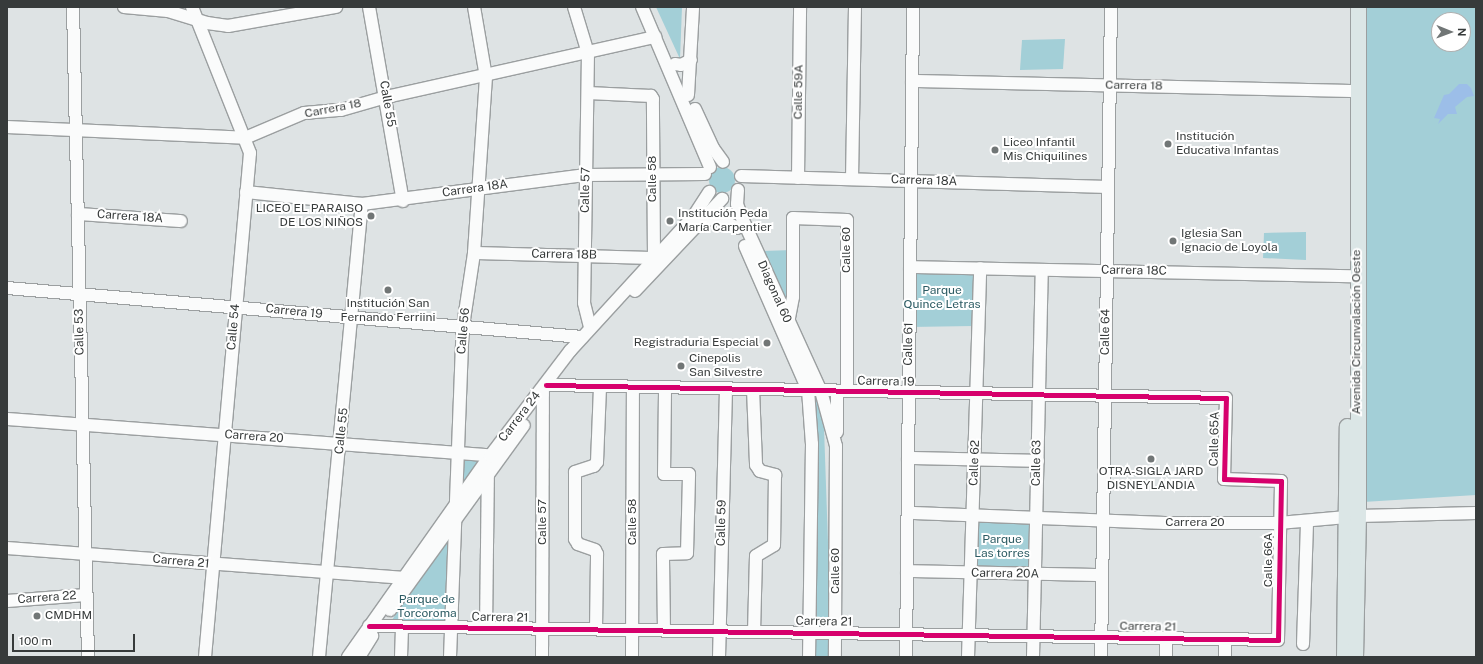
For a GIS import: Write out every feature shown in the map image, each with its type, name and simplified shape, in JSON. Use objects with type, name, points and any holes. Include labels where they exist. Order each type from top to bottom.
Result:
[{"type":"main road","name":"Avenida Circunvalación Oeste","points":[[1349,7],[1352,91],[1352,517],[1355,657]]},
{"type":"main road","name":"Avenida Circunvalación Oeste","points":[[1352,91],[1358,7]]},
{"type":"main road","name":"Avenida Circunvalación Oeste","points":[[1344,657],[1352,517]]},
{"type":"street","name":"Calle 53","points":[[73,7],[88,657]]},
{"type":"street","points":[[124,7],[168,11],[198,20],[228,26],[336,7]]},
{"type":"street","name":"Calle 54","points":[[192,7],[250,153],[205,657]]},
{"type":"street","name":"Calle 55","points":[[369,7],[386,97],[403,201]]},
{"type":"street","name":"Calle 56","points":[[450,657],[454,523],[463,326],[474,253],[480,188],[486,76],[474,7]]},
{"type":"street","name":"Calle 57","points":[[574,7],[588,53],[584,303],[590,327]]},
{"type":"street","points":[[642,7],[708,170],[705,186],[709,192],[730,196],[740,176],[732,164],[722,162],[708,170]]},
{"type":"street","points":[[650,7],[688,95],[713,148],[722,162]]},
{"type":"street","points":[[688,95],[693,7]]},
{"type":"street","name":"Calle 59A","points":[[798,178],[800,7]]},
{"type":"street","points":[[852,179],[856,7]]},
{"type":"street","name":"Calle 61","points":[[906,657],[913,7]]},
{"type":"street","name":"Calle 64","points":[[1101,657],[1111,7]]},
{"type":"street","name":"Carrera 18","points":[[7,127],[244,138],[304,113],[341,110],[386,97],[486,76],[655,37]]},
{"type":"street","points":[[675,64],[681,65],[691,60]]},
{"type":"street","name":"Carrera 18","points":[[912,81],[1352,91]]},
{"type":"street","name":"Calle 58","points":[[588,93],[651,96],[653,99],[654,258]]},
{"type":"street","name":"Carrera 18A","points":[[246,192],[362,204],[403,201],[480,188],[586,175],[653,175],[708,170]]},
{"type":"street","name":"Carrera 18A","points":[[740,176],[1108,187]]},
{"type":"street","name":"Carrera 24","points":[[360,656],[373,626],[402,578],[455,506],[496,456],[582,337],[693,217],[709,192]]},
{"type":"street","name":"Carrera 24","points":[[546,388],[616,309],[702,222],[730,196]]},
{"type":"street","name":"Diagonal 60","points":[[730,196],[737,228],[808,390]]},
{"type":"street","name":"Diagonal 60","points":[[730,196],[737,204],[788,323],[821,391]]},
{"type":"street","name":"Calle 55","points":[[319,657],[353,318],[362,204]]},
{"type":"street","name":"Carrera 18A","points":[[78,214],[181,221]]},
{"type":"street","name":"Calle 60","points":[[788,323],[793,298],[793,218],[846,220],[842,391]]},
{"type":"street","points":[[702,222],[716,220],[737,228]]},
{"type":"street","name":"Carrera 18B","points":[[474,253],[654,258]]},
{"type":"street","name":"Carrera 18C","points":[[910,267],[1352,276]]},
{"type":"street","name":"Calle 62","points":[[968,657],[972,573],[980,268]]},
{"type":"street","name":"Calle 63","points":[[1033,657],[1042,270]]},
{"type":"street","name":"Carrera 19","points":[[7,288],[236,306],[353,318],[582,337]]},
{"type":"street","points":[[777,297],[793,298]]},
{"type":"street","points":[[596,629],[597,554],[595,550],[578,544],[575,539],[575,472],[594,466],[597,462],[600,386]]},
{"type":"street","name":"Carrera 19","points":[[546,388],[600,386],[1038,396],[1226,398]]},
{"type":"street","name":"Calle 58","points":[[632,657],[633,387]]},
{"type":"street","points":[[664,630],[663,554],[687,553],[689,474],[664,474],[665,387]]},
{"type":"street","name":"Calle 57","points":[[542,657],[546,388]]},
{"type":"street","name":"Calle 59","points":[[719,657],[726,389]]},
{"type":"street","points":[[753,389],[756,465],[760,471],[775,474],[774,545],[756,556],[754,631]]},
{"type":"street","points":[[808,390],[812,444],[808,657]]},
{"type":"street","name":"Calle 60","points":[[821,391],[836,446],[835,657]]},
{"type":"street","points":[[836,446],[842,391]]},
{"type":"street","name":"Calle 65A","points":[[1226,398],[1224,480],[1281,481]]},
{"type":"street","name":"Carrera 20","points":[[7,419],[496,456]]},
{"type":"street","name":"Carrera 24","points":[[348,657],[359,641],[373,626],[454,523],[488,475],[496,456]]},
{"type":"street","points":[[908,458],[1038,461]]},
{"type":"street","points":[[486,628],[488,475]]},
{"type":"street","name":"Calle 66A","points":[[1278,640],[1281,481]]},
{"type":"street","name":"Carrera 20","points":[[914,513],[1165,523],[1279,524],[1352,517],[1476,513]]},
{"type":"street","points":[[1303,644],[1307,522]]},
{"type":"street","name":"Carrera 21","points":[[7,548],[213,565],[402,578]]},
{"type":"street","name":"Carrera 20A","points":[[907,571],[1034,575],[1102,575]]},
{"type":"street","name":"Carrera 22","points":[[7,601],[86,595]]},
{"type":"street","name":"Carrera 21","points":[[373,626],[906,633],[1278,640]]},
{"type":"street","points":[[401,657],[402,627]]},
{"type":"street","points":[[1166,638],[1166,657]]},
{"type":"street","points":[[1225,639],[1225,657]]},
{"type":"street","points":[[359,641],[360,656]]},
{"type":"green space","points":[[656,7],[682,7],[680,59]]},
{"type":"green space","points":[[1367,7],[1476,7],[1476,495],[1363,502]]},
{"type":"green space","points":[[1065,39],[1063,69],[1020,70],[1022,40]]},
{"type":"green space","points":[[722,167],[731,171],[735,180],[731,189],[722,193],[713,189],[709,180],[713,171]]},
{"type":"green space","points":[[1306,232],[1306,260],[1263,258],[1264,233]]},
{"type":"green space","points":[[793,250],[787,296],[784,296],[760,251]]},
{"type":"green space","name":"Parque Quince Letras","points":[[911,269],[974,270],[973,326],[910,327]]},
{"type":"green space","points":[[816,399],[824,428],[832,657],[812,657]]},
{"type":"green space","points":[[459,458],[485,458],[459,490]]},
{"type":"green space","name":"Parque Las torres","points":[[974,521],[1030,522],[1029,572],[974,572]]},
{"type":"green space","name":"Parque de Torcoroma","points":[[448,536],[450,630],[386,629]]},
{"type":"shaded area","points":[[1459,84],[1467,84],[1471,88],[1474,96],[1467,97],[1455,107],[1457,114],[1448,114],[1438,124],[1440,119],[1434,118],[1444,95],[1449,94]]},
{"type":"cycle path","points":[[369,626],[1278,640],[1281,481],[1224,479],[1226,398],[546,385]]},
{"type":"place","name":"Institución Educativa Infantas","points":[[1168,144]]},
{"type":"place","name":"Liceo Infantil Mis Chiquilines","points":[[995,150]]},
{"type":"place","name":"LICEO EL PARAISO DE LOS NIÑOS","points":[[371,216]]},
{"type":"place","name":"Institución Peda María Carpentier","points":[[670,221]]},
{"type":"place","name":"Iglesia San Ignacio de Loyola","points":[[1173,241]]},
{"type":"place","name":"Institución San Fernando Ferriini","points":[[388,290]]},
{"type":"place","name":"Registraduria Especial","points":[[767,343]]},
{"type":"place","name":"Cinepolis San Silvestre","points":[[681,366]]},
{"type":"place","name":"OTRA-SIGLA JARD DISNEYLANDIA","points":[[1151,459]]},
{"type":"place","name":"CMDHM","points":[[37,616]]}]
